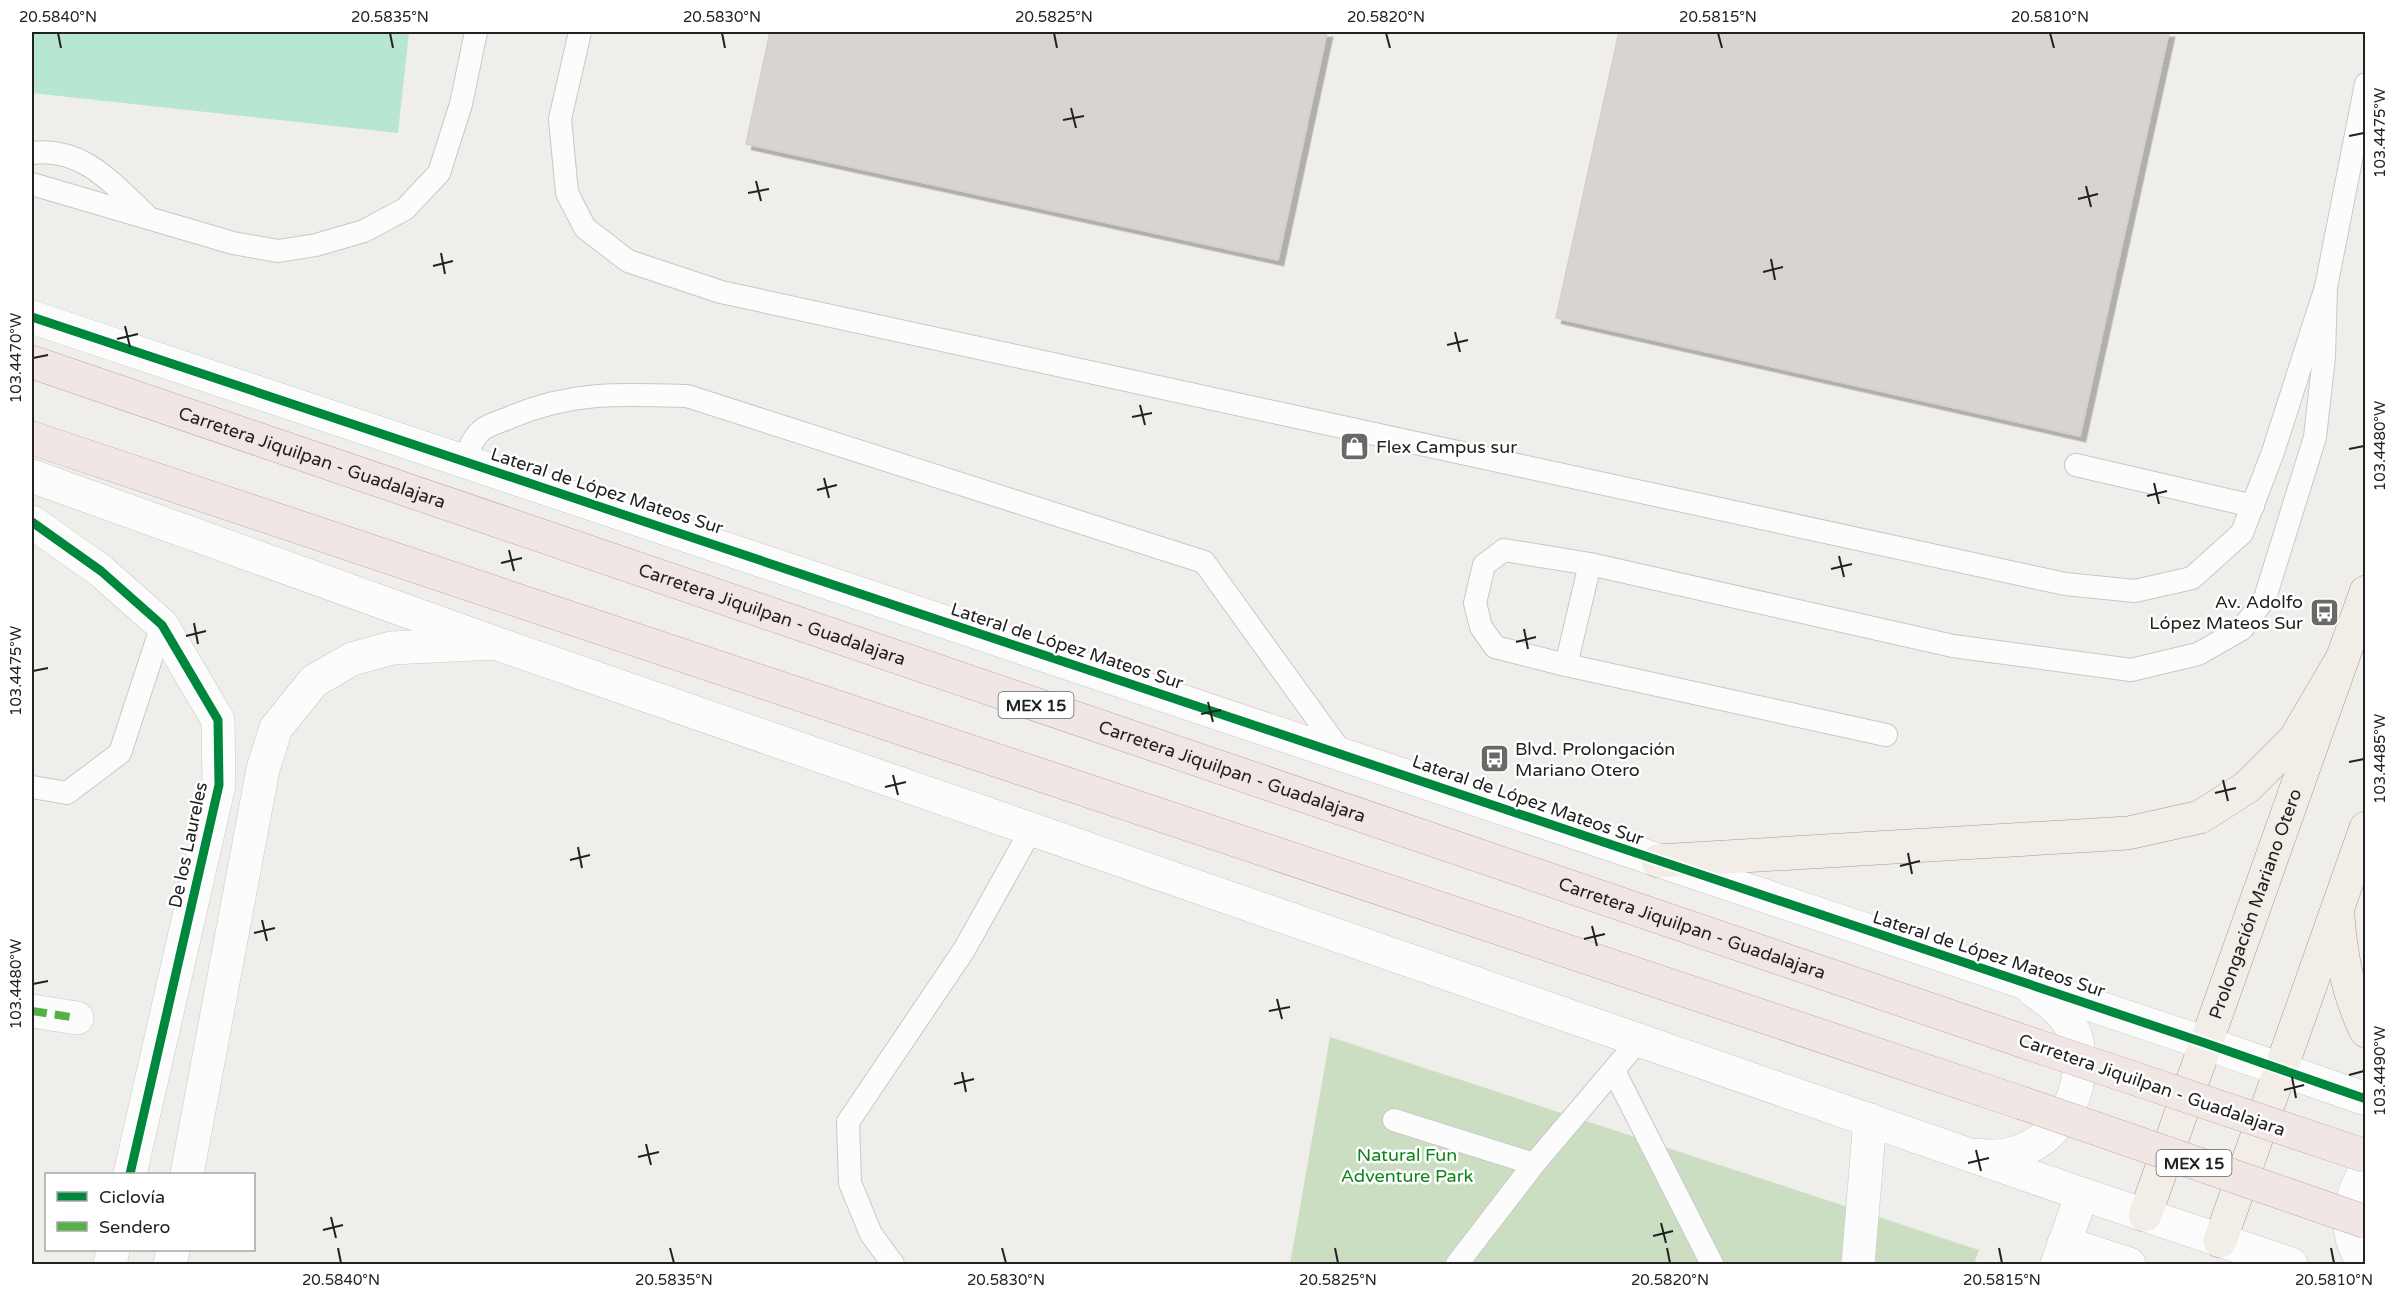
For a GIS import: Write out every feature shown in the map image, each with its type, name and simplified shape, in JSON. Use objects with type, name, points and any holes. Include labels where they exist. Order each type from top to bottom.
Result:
[{"type":"highway","name":"Carretera Jiquilpan - Guadalajara","points":[[32,362],[2040,1047],[2366,1156]]},
{"type":"highway","name":"MEX 15","points":[[32,438],[2022,1103],[2366,1222]]},
{"type":"main road","name":"Prolongación Mariano Otero","points":[[2145,1215],[2366,592]]},
{"type":"main road","points":[[1658,861],[2128,833],[2199,817],[2247,787],[2295,739],[2343,657]]},
{"type":"main road","points":[[2220,1241],[2366,828]]},
{"type":"main road","points":[[2338,907],[2340,944],[2347,982],[2366,1031]]},
{"type":"street","name":"Lateral de López Mateos Sur","points":[[32,317],[2205,1043],[2366,1099]]},
{"type":"street","points":[[32,476],[495,643],[1031,830],[2082,1194],[2291,1264]]},
{"type":"street","name":"De los Laureles","points":[[32,522],[101,571],[162,625],[218,720],[219,785],[130,1173]]},
{"type":"street","points":[[187,1173],[263,769],[276,728],[314,681],[352,660],[392,648],[495,643]]},
{"type":"street","points":[[219,763],[263,769]]},
{"type":"street","points":[[1963,1153],[1992,1157],[2022,1151],[2048,1136],[2067,1114],[2078,1086],[2080,1056],[2072,1027],[2054,1004],[2003,976]]},
{"type":"street","points":[[170,999],[218,1008]]},
{"type":"street","points":[[32,1011],[77,1018]]},
{"type":"street","points":[[1858,1264],[1870,1120]]},
{"type":"street","points":[[2363,1264],[2352,1236],[2351,1206],[2361,1177],[2366,1171]]},
{"type":"street","points":[[2082,1194],[2061,1254],[2129,1264]]},
{"type":"lane","points":[[32,184],[233,243],[278,250],[316,245],[364,231],[405,209],[439,173],[461,104],[476,32]]},
{"type":"lane","points":[[580,32],[560,119],[567,193],[585,228],[628,261],[721,292],[2065,584],[2136,591],[2192,578],[2242,533],[2273,452],[2326,287],[2366,84]]},
{"type":"lane","points":[[32,153],[70,156],[93,166],[149,218]]},
{"type":"lane","points":[[1886,735],[1566,665],[1495,647],[1481,627],[1475,603],[1484,565],[1503,550],[1590,564],[1953,646],[2131,670],[2198,654],[2242,628],[2265,598],[2315,437],[2324,357],[2326,287]]},
{"type":"lane","points":[[465,461],[471,443],[482,429],[537,406],[577,397],[607,395],[687,396],[1204,562],[1344,756]]},
{"type":"lane","points":[[2076,465],[2253,506]]},
{"type":"lane","points":[[1566,665],[1590,564]]},
{"type":"lane","points":[[32,787],[67,793],[120,753],[162,625]]},
{"type":"lane","points":[[893,1264],[871,1234],[850,1183],[848,1122],[964,950],[1031,830]]},
{"type":"lane","points":[[1457,1264],[1534,1164],[1639,1040]]},
{"type":"lane","points":[[1614,1071],[1712,1264]]},
{"type":"lane","points":[[1394,1120],[1534,1164]]},
{"type":"green space","points":[[32,32],[409,32],[398,133],[32,93]]},
{"type":"green space","name":"Natural Fun Adventure Park","points":[[1330,1037],[1979,1250],[1974,1264],[1290,1264]]},
{"type":"building","points":[[770,32],[1327,32],[1278,260],[746,144]]},
{"type":"building","points":[[1619,32],[2169,32],[2080,436],[1556,318]]},
{"type":"marked path","points":[[32,1011],[77,1018]]},
{"type":"cycle path","points":[[32,317],[2205,1043],[2366,1099]]},
{"type":"cycle path","points":[[32,522],[101,571],[162,625],[218,720],[219,785],[130,1173]]},
{"type":"place","name":"Flex Campus sur","points":[[1355,447]]},
{"type":"place","name":"Av. Adolfo López Mateos Sur","points":[[2324,612]]},
{"type":"place","name":"Blvd. Prolongación Mariano Otero","points":[[1494,759]]}]
